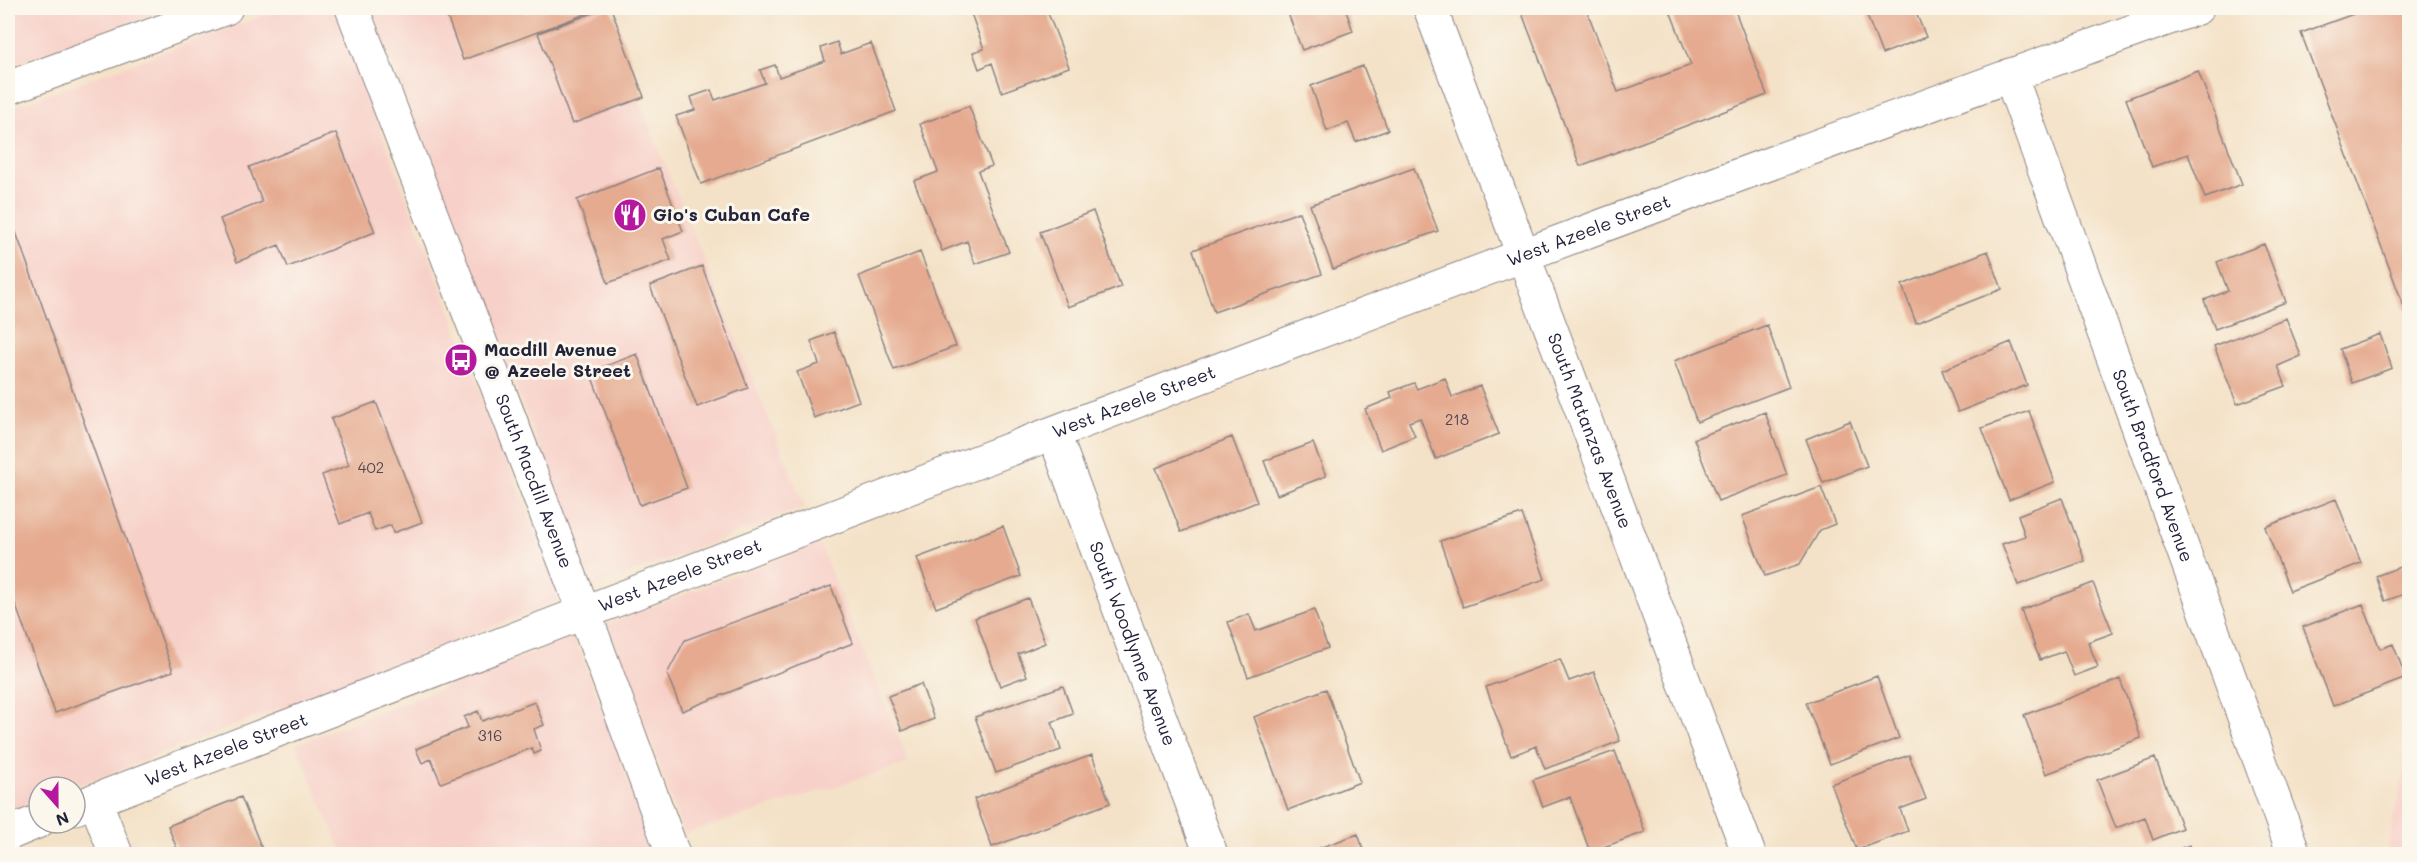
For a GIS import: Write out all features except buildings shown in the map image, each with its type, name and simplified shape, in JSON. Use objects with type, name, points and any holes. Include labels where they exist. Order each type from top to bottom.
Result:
[{"type":"street","points":[[8,88],[226,8]]},
{"type":"street","name":"South Macdill Avenue","points":[[352,8],[584,612],[673,855]]},
{"type":"street","name":"South Matanzas Avenue","points":[[1430,8],[1525,255],[1749,855]]},
{"type":"street","name":"West Azeele Street","points":[[87,803],[1525,255],[2197,8]]},
{"type":"street","name":"South Bradford Avenue","points":[[2010,75],[2294,855]]},
{"type":"street","name":"South Woodlynne Avenue","points":[[1054,434],[1210,855]]},
{"type":"street","points":[[87,807],[116,855]]},
{"type":"street","points":[[8,834],[27,826]]},
{"type":"shaded area","points":[[8,8],[169,8],[8,67]]},
{"type":"shaded area","points":[[284,8],[334,8],[561,600],[87,782],[87,775],[27,775],[27,806],[8,813],[8,109]]},
{"type":"shaded area","points":[[371,8],[601,8],[805,507],[593,588]]},
{"type":"shaded area","points":[[819,543],[909,763],[684,834],[607,624]]},
{"type":"shaded area","points":[[575,637],[654,854],[343,854],[296,744]]},
{"type":"shaded area","points":[[2409,750],[2409,854],[2386,854]]},
{"type":"place","name":"Gio's Cuban Cafe","points":[[630,215]]},
{"type":"place","name":"Macdill Avenue @ Azeele Street","points":[[461,360]]}]
